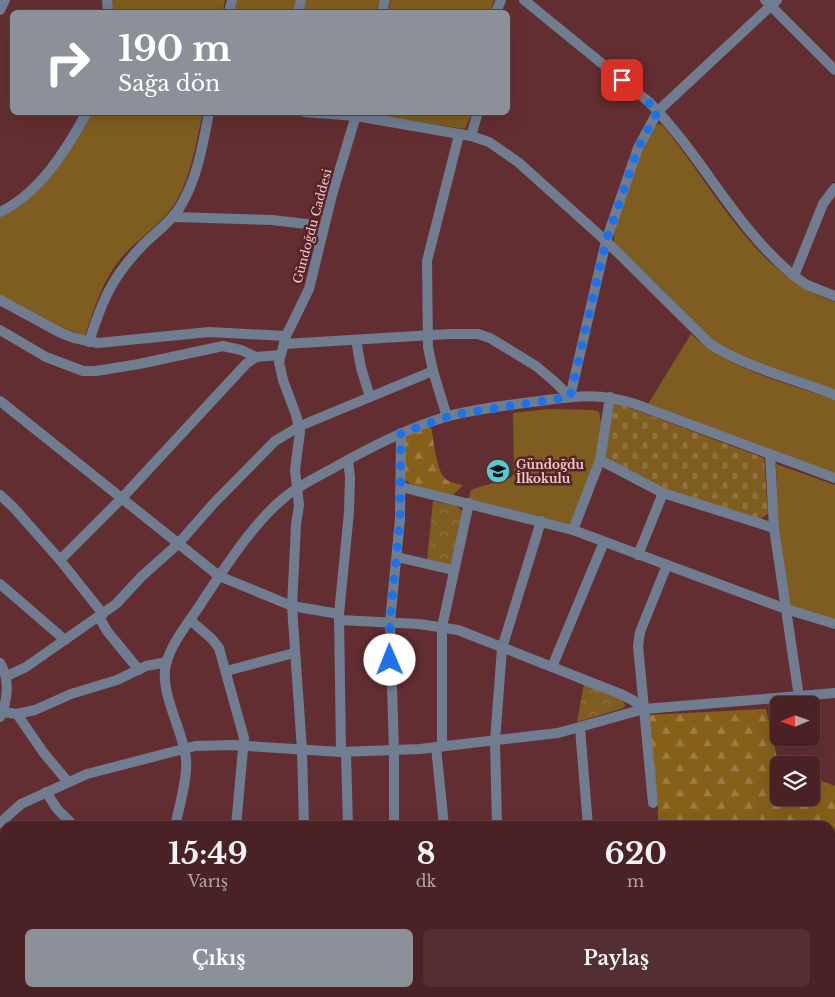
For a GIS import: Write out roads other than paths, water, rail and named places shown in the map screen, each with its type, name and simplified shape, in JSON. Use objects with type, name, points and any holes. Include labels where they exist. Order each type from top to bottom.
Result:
[{"type":"street","points":[[0,10],[5,0]]},
{"type":"street","points":[[524,0],[658,111],[696,158],[749,232],[774,259],[807,285],[835,296]]},
{"type":"street","points":[[570,397],[606,241],[638,148],[658,111],[771,2],[835,70]]},
{"type":"street","points":[[0,212],[24,197],[47,173],[70,143],[85,115]]},
{"type":"street","points":[[90,342],[99,312],[116,277],[144,244],[174,217],[187,194],[208,115]]},
{"type":"street","name":"Gündoğdu Caddesi","points":[[280,354],[309,289],[324,226],[356,115]]},
{"type":"street","points":[[361,115],[471,136],[488,142],[518,162],[606,241],[710,344],[748,365],[835,395]]},
{"type":"street","points":[[471,136],[477,115]]},
{"type":"street","points":[[447,417],[433,371],[426,335],[427,261],[459,135]]},
{"type":"street","points":[[794,276],[823,204],[835,188]]},
{"type":"street","points":[[174,217],[272,220],[324,226]]},
{"type":"street","points":[[1,302],[61,333],[90,342],[110,343],[209,332],[248,333],[285,340],[356,340],[473,334],[490,338],[536,366],[570,397]]},
{"type":"street","points":[[0,330],[46,357],[83,371],[139,364],[224,346],[241,350],[256,357]]},
{"type":"street","points":[[356,340],[363,376],[370,397]]},
{"type":"street","points":[[60,560],[90,532],[246,364],[256,357],[280,354],[280,370],[300,426],[300,440],[295,470],[298,505],[292,606],[302,750],[304,821]]},
{"type":"street","points":[[7,676],[26,668],[101,616],[178,544],[275,441],[300,426],[433,371]]},
{"type":"street","points":[[176,821],[186,768],[184,747],[166,684],[167,662],[174,646],[219,576],[268,513],[296,489],[348,460],[401,433],[447,417],[500,406],[596,395],[610,397],[664,414],[835,478]]},
{"type":"street","points":[[573,530],[600,460],[610,397]]},
{"type":"street","points":[[0,401],[219,576],[292,606],[339,617],[458,630],[624,695],[644,709]]},
{"type":"street","points":[[394,821],[390,622],[397,557],[401,487],[401,433]]},
{"type":"street","points":[[770,454],[774,528],[798,696]]},
{"type":"street","points":[[348,460],[350,478],[349,512],[339,617],[348,821]]},
{"type":"street","points":[[600,460],[663,492],[774,528]]},
{"type":"street","points":[[401,487],[573,530],[786,609],[835,624]]},
{"type":"street","points":[[638,555],[663,492]]},
{"type":"street","points":[[0,495],[60,560],[101,616],[107,631],[139,670]]},
{"type":"street","points":[[444,821],[439,747],[442,627],[469,503]]},
{"type":"street","points":[[497,821],[495,740],[502,648],[541,521]]},
{"type":"street","points":[[552,667],[604,542]]},
{"type":"street","points":[[397,557],[453,570]]},
{"type":"street","points":[[653,803],[638,654],[639,640],[667,565]]},
{"type":"street","points":[[0,584],[65,640]]},
{"type":"street","points":[[190,620],[216,643],[226,671],[240,723],[244,745],[236,821]]},
{"type":"street","points":[[226,671],[294,653]]},
{"type":"street","points":[[0,663],[7,676],[6,693],[1,715],[35,710],[71,694],[117,680],[146,666],[167,662]]},
{"type":"street","points":[[807,696],[835,693]]},
{"type":"street","points":[[2,821],[14,809],[46,792],[95,771],[146,759],[184,747],[244,745],[344,752],[394,751],[558,733],[644,709],[770,699]]},
{"type":"street","points":[[17,714],[43,752],[68,782]]},
{"type":"street","points":[[580,728],[588,821]]},
{"type":"street","points":[[46,792],[57,809],[69,821]]},
{"type":"place","name":"Gündoğdu İlkokulu","points":[[498,471]]}]
